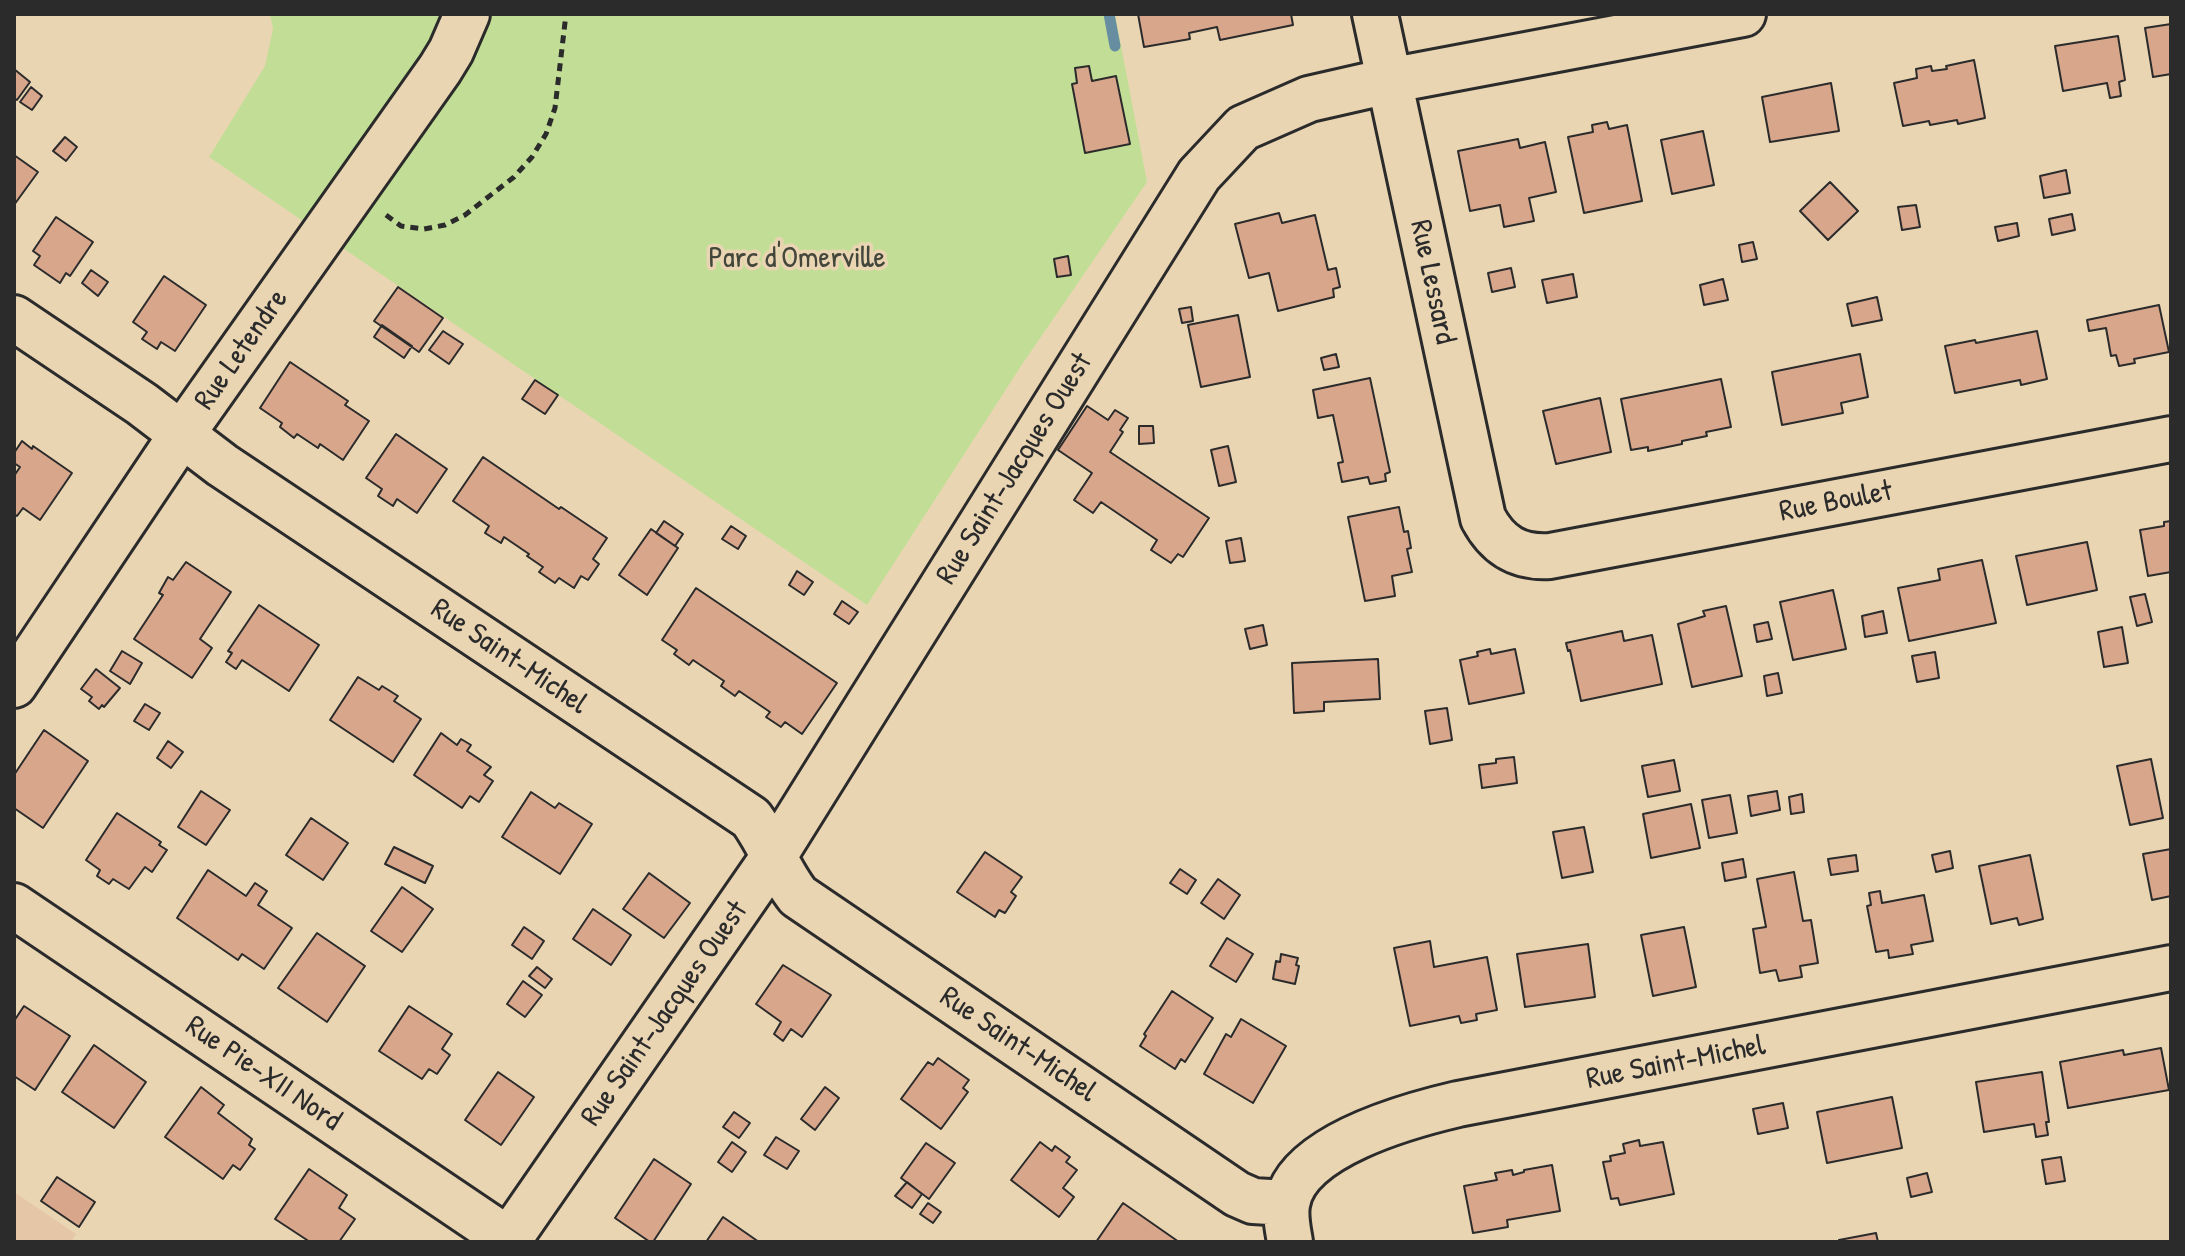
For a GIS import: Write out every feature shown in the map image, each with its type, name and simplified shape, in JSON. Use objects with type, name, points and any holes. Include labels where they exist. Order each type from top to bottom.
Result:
[{"type":"street","name":"Rue Letendre","points":[[14,685],[182,434],[440,69],[467,14]]},
{"type":"street","name":"Rue Lessard","points":[[1375,14],[1483,518],[1502,544]]},
{"type":"street","name":"Rue Saint-Jacques Ouest","points":[[509,1241],[774,856],[1199,175],[1243,128],[1309,99],[1388,81],[1743,14]]},
{"type":"street","name":"Rue Saint-Michel","points":[[14,318],[142,404],[222,465],[751,818],[798,896],[1211,1177],[1288,1222],[1293,1188],[1321,1158],[1372,1129],[1426,1112],[2171,968]]},
{"type":"street","name":"Rue Boulet","points":[[1502,544],[1525,555],[1550,556],[2171,439]]},
{"type":"street","name":"Rue Pie-XII Nord","points":[[14,906],[509,1241]]},
{"type":"path","points":[[353,192],[401,226],[424,229],[445,225],[465,215],[514,177],[532,157],[546,134],[555,108],[566,14]]},
{"type":"shaded area","points":[[14,1192],[76,1234],[71,1242],[14,1242]]},
{"type":"green space","name":"Parc d'Omerville","points":[[270,14],[1115,14],[1147,182],[1021,366],[867,605],[209,157],[265,66],[273,29]]},
{"type":"building","points":[[1138,14],[1291,14],[1293,25],[1220,40],[1217,27],[1189,33],[1190,39],[1144,47]]},
{"type":"building","points":[[2171,24],[2171,74],[2153,77],[2145,28]]},
{"type":"building","points":[[2118,36],[2125,80],[2119,82],[2121,96],[2110,98],[2107,83],[2063,91],[2055,46]]},
{"type":"building","points":[[1974,60],[1985,118],[1958,124],[1957,120],[1930,125],[1929,121],[1903,126],[1894,83],[1917,78],[1916,69],[1931,66],[1932,71],[1947,69],[1946,66]]},
{"type":"building","points":[[1089,66],[1092,81],[1116,76],[1130,144],[1085,153],[1072,84],[1077,83],[1075,68]]},
{"type":"building","points":[[14,69],[30,82],[17,100],[14,98]]},
{"type":"building","points":[[1831,83],[1839,131],[1770,142],[1762,97]]},
{"type":"building","points":[[31,87],[42,96],[32,110],[20,102]]},
{"type":"building","points":[[1607,122],[1609,129],[1627,125],[1642,201],[1584,213],[1568,137],[1593,132],[1592,125]]},
{"type":"building","points":[[1703,131],[1714,185],[1672,194],[1661,140]]},
{"type":"building","points":[[65,137],[77,147],[66,161],[53,151]]},
{"type":"building","points":[[1518,139],[1520,148],[1545,142],[1556,192],[1529,198],[1534,221],[1504,227],[1500,205],[1470,211],[1458,151]]},
{"type":"building","points":[[14,155],[38,172],[14,205]]},
{"type":"building","points":[[2066,170],[2070,193],[2044,198],[2040,176]]},
{"type":"building","points":[[1830,182],[1858,211],[1828,240],[1800,211]]},
{"type":"building","points":[[1916,205],[1920,227],[1902,230],[1898,207]]},
{"type":"building","points":[[1279,213],[1282,223],[1315,215],[1328,270],[1336,268],[1340,287],[1333,289],[1334,297],[1278,311],[1269,273],[1249,278],[1235,224]]},
{"type":"building","points":[[2072,214],[2075,230],[2052,235],[2049,219]]},
{"type":"building","points":[[56,217],[93,242],[70,276],[66,273],[60,283],[34,265],[40,256],[33,251]]},
{"type":"building","points":[[2017,223],[2019,236],[1998,241],[1995,227]]},
{"type":"building","points":[[1753,242],[1757,259],[1742,262],[1739,245]]},
{"type":"building","points":[[1068,256],[1071,275],[1057,277],[1054,259]]},
{"type":"building","points":[[1511,268],[1515,287],[1492,292],[1488,273]]},
{"type":"building","points":[[91,270],[108,282],[98,296],[82,283]]},
{"type":"building","points":[[1573,274],[1577,297],[1547,303],[1542,280]]},
{"type":"building","points":[[164,276],[206,305],[175,351],[161,342],[157,349],[142,339],[147,332],[133,322]]},
{"type":"building","points":[[1723,279],[1728,300],[1704,305],[1700,285]]},
{"type":"building","points":[[398,287],[443,318],[419,352],[374,321]]},
{"type":"building","points":[[1877,297],[1882,320],[1852,326],[1847,304]]},
{"type":"building","points":[[2159,305],[2169,352],[2134,359],[2135,363],[2119,366],[2116,355],[2111,356],[2106,328],[2089,331],[2087,320]]},
{"type":"building","points":[[1191,307],[1193,321],[1182,323],[1179,309]]},
{"type":"building","points":[[1238,315],[1250,377],[1201,387],[1188,325]]},
{"type":"building","points":[[382,325],[412,346],[404,358],[374,337]]},
{"type":"building","points":[[443,331],[463,344],[449,364],[429,350]]},
{"type":"building","points":[[2037,331],[2047,379],[2021,385],[2020,380],[1955,393],[1945,346]]},
{"type":"building","points":[[1336,354],[1339,367],[1324,370],[1321,358]]},
{"type":"building","points":[[1860,354],[1868,397],[1841,403],[1843,413],[1782,425],[1772,372]]},
{"type":"building","points":[[290,362],[348,401],[345,405],[369,421],[343,460],[320,444],[318,448],[297,434],[294,438],[280,427],[282,423],[260,408]]},
{"type":"building","points":[[1370,378],[1390,472],[1385,474],[1386,481],[1370,484],[1368,477],[1342,482],[1338,463],[1343,462],[1333,415],[1318,418],[1313,390]]},
{"type":"building","points":[[1721,379],[1731,427],[1706,432],[1707,436],[1682,441],[1682,444],[1648,451],[1648,447],[1631,450],[1621,399]]},
{"type":"building","points":[[535,380],[558,395],[545,414],[522,399]]},
{"type":"building","points":[[1600,398],[1611,452],[1556,464],[1543,411]]},
{"type":"building","points":[[1087,406],[1108,420],[1115,410],[1128,418],[1110,452],[1209,518],[1183,557],[1178,554],[1171,563],[1151,550],[1157,540],[1101,502],[1093,513],[1074,500],[1092,473],[1058,450]]},
{"type":"building","points":[[1139,426],[1153,426],[1154,443],[1139,444]]},
{"type":"building","points":[[396,434],[447,469],[417,513],[397,499],[393,506],[378,496],[382,489],[366,478]]},
{"type":"building","points":[[22,441],[72,473],[40,520],[23,508],[17,516],[14,514],[14,476],[20,467],[14,463],[14,453]]},
{"type":"building","points":[[1228,446],[1236,482],[1219,486],[1211,450]]},
{"type":"building","points":[[483,457],[607,538],[593,559],[599,564],[588,580],[581,576],[574,588],[559,578],[555,583],[539,572],[543,567],[527,556],[529,554],[504,537],[501,543],[485,533],[489,526],[453,501]]},
{"type":"building","points":[[1399,507],[1404,532],[1408,531],[1411,548],[1407,549],[1412,572],[1392,576],[1395,596],[1365,601],[1348,517]]},
{"type":"building","points":[[664,521],[683,534],[675,546],[656,533]]},
{"type":"building","points":[[2171,521],[2171,572],[2148,576],[2140,530],[2164,526],[2164,522]]},
{"type":"building","points":[[731,526],[746,536],[738,549],[722,539]]},
{"type":"building","points":[[651,529],[678,548],[647,595],[619,575]]},
{"type":"building","points":[[1241,538],[1245,561],[1230,563],[1226,541]]},
{"type":"building","points":[[2087,542],[2097,590],[2027,605],[2016,556]]},
{"type":"building","points":[[1982,560],[1996,623],[1909,641],[1898,588],[1940,580],[1938,569]]},
{"type":"building","points":[[186,562],[231,592],[200,639],[212,648],[192,678],[134,639],[163,595],[159,593],[168,577],[173,580]]},
{"type":"building","points":[[797,571],[813,582],[804,595],[789,585]]},
{"type":"building","points":[[696,588],[837,683],[802,734],[785,722],[781,727],[766,717],[770,712],[739,691],[735,696],[721,686],[724,681],[693,660],[689,665],[674,654],[677,650],[662,640]]},
{"type":"building","points":[[1833,590],[1846,649],[1793,660],[1780,602]]},
{"type":"building","points":[[2145,594],[2152,622],[2137,626],[2130,597]]},
{"type":"building","points":[[842,601],[858,612],[849,624],[834,614]]},
{"type":"building","points":[[259,605],[319,645],[289,691],[242,660],[236,669],[226,662],[232,653],[228,651]]},
{"type":"building","points":[[1726,606],[1742,676],[1692,687],[1678,624],[1705,616],[1703,611]]},
{"type":"building","points":[[1883,611],[1887,633],[1865,637],[1862,616]]},
{"type":"building","points":[[1768,622],[1772,639],[1757,642],[1754,625]]},
{"type":"building","points":[[1263,625],[1267,645],[1250,649],[1245,629]]},
{"type":"building","points":[[2122,627],[2128,663],[2104,667],[2098,632]]},
{"type":"building","points":[[1622,631],[1624,641],[1652,635],[1662,684],[1581,701],[1566,643]]},
{"type":"building","points":[[1490,649],[1491,654],[1515,649],[1524,693],[1469,704],[1460,660],[1478,656],[1477,652]]},
{"type":"building","points":[[122,651],[142,663],[130,684],[110,671]]},
{"type":"building","points":[[1935,652],[1939,678],[1917,682],[1912,656]]},
{"type":"building","points":[[1378,659],[1380,699],[1324,702],[1324,711],[1294,713],[1292,663]]},
{"type":"building","points":[[96,669],[120,688],[99,709],[89,701],[92,697],[81,689]]},
{"type":"building","points":[[1778,673],[1782,693],[1767,696],[1764,676]]},
{"type":"building","points":[[358,677],[379,690],[382,686],[398,696],[394,701],[421,719],[393,762],[330,720]]},
{"type":"building","points":[[145,704],[160,713],[149,730],[134,721]]},
{"type":"building","points":[[1447,708],[1452,740],[1430,744],[1425,711]]},
{"type":"building","points":[[44,730],[88,761],[43,828],[14,808],[14,775]]},
{"type":"building","points":[[441,733],[457,745],[461,739],[471,745],[467,751],[491,767],[484,775],[493,781],[479,802],[470,796],[462,808],[414,775]]},
{"type":"building","points":[[168,741],[183,752],[171,768],[157,758]]},
{"type":"building","points":[[1514,757],[1517,783],[1482,788],[1479,765]]},
{"type":"building","points":[[2151,759],[2163,818],[2130,825],[2117,766]]},
{"type":"building","points":[[1674,760],[1680,791],[1648,797],[1642,766]]},
{"type":"building","points":[[201,791],[230,810],[206,845],[178,827]]},
{"type":"building","points":[[1777,791],[1780,810],[1751,816],[1748,796]]},
{"type":"building","points":[[531,792],[555,808],[559,803],[592,824],[560,874],[502,837]]},
{"type":"building","points":[[1802,794],[1804,812],[1791,814],[1789,797]]},
{"type":"building","points":[[1730,795],[1737,833],[1709,838],[1702,800]]},
{"type":"building","points":[[1691,804],[1700,848],[1651,858],[1643,814]]},
{"type":"building","points":[[117,813],[161,842],[159,845],[167,850],[152,872],[145,867],[129,889],[113,879],[109,884],[97,876],[100,870],[86,860]]},
{"type":"building","points":[[311,818],[348,843],[323,880],[286,855]]},
{"type":"building","points":[[1584,827],[1593,872],[1562,878],[1553,832]]},
{"type":"building","points":[[394,847],[433,866],[425,883],[385,864]]},
{"type":"building","points":[[2171,849],[2171,896],[2152,900],[2143,854]]},
{"type":"building","points":[[1950,851],[1953,868],[1936,872],[1932,855]]},
{"type":"building","points":[[985,852],[1022,877],[1011,892],[1016,896],[1005,913],[999,910],[995,917],[957,892]]},
{"type":"building","points":[[1856,855],[1858,871],[1831,875],[1828,859]]},
{"type":"building","points":[[2030,855],[2043,919],[2019,925],[2017,918],[1991,924],[1979,866]]},
{"type":"building","points":[[1743,859],[1746,877],[1725,881],[1722,863]]},
{"type":"building","points":[[1180,869],[1196,880],[1187,894],[1170,883]]},
{"type":"building","points":[[208,870],[246,896],[255,883],[267,891],[258,905],[292,928],[264,969],[242,954],[238,960],[177,918]]},
{"type":"building","points":[[1794,872],[1803,921],[1811,920],[1818,963],[1800,966],[1802,977],[1779,981],[1776,970],[1760,973],[1753,929],[1766,927],[1757,879]]},
{"type":"building","points":[[649,873],[690,903],[664,938],[623,909]]},
{"type":"building","points":[[1218,879],[1240,895],[1224,919],[1201,903]]},
{"type":"building","points":[[402,887],[433,909],[402,952],[371,931]]},
{"type":"building","points":[[1880,891],[1882,903],[1924,895],[1933,941],[1911,945],[1913,954],[1889,958],[1888,950],[1876,952],[1867,906],[1871,905],[1869,893]]},
{"type":"building","points":[[593,909],[631,935],[611,965],[573,939]]},
{"type":"building","points":[[524,927],[544,941],[532,959],[512,945]]},
{"type":"building","points":[[1684,927],[1696,987],[1653,996],[1641,935]]},
{"type":"building","points":[[317,933],[365,966],[327,1022],[278,988]]},
{"type":"building","points":[[1227,938],[1253,954],[1236,982],[1210,966]]},
{"type":"building","points":[[1430,941],[1434,967],[1487,957],[1497,1010],[1476,1014],[1477,1020],[1461,1023],[1459,1016],[1410,1026],[1394,948]]},
{"type":"building","points":[[1588,944],[1595,997],[1525,1007],[1517,954]]},
{"type":"building","points":[[1281,954],[1298,958],[1295,984],[1273,979],[1276,961],[1280,962]]},
{"type":"building","points":[[783,965],[831,995],[802,1037],[791,1029],[783,1041],[774,1034],[781,1022],[756,1004]]},
{"type":"building","points":[[537,967],[552,979],[545,988],[529,976]]},
{"type":"building","points":[[523,981],[542,995],[525,1017],[507,1004]]},
{"type":"building","points":[[1172,991],[1213,1018],[1185,1062],[1181,1059],[1175,1069],[1140,1046],[1146,1036],[1144,1034]]},
{"type":"building","points":[[24,1006],[70,1036],[35,1090],[14,1076],[14,1021]]},
{"type":"building","points":[[409,1006],[452,1034],[442,1049],[450,1055],[437,1074],[429,1069],[422,1079],[379,1051]]},
{"type":"building","points":[[1241,1019],[1286,1046],[1253,1103],[1204,1074],[1226,1034],[1231,1037]]},
{"type":"building","points":[[94,1045],[146,1082],[114,1128],[62,1092]]},
{"type":"building","points":[[2161,1048],[2169,1090],[2068,1108],[2060,1062],[2123,1050],[2124,1055]]},
{"type":"building","points":[[938,1058],[969,1080],[963,1088],[968,1092],[941,1129],[901,1099],[928,1062],[933,1065]]},
{"type":"building","points":[[498,1072],[534,1097],[501,1145],[465,1120]]},
{"type":"building","points":[[2042,1072],[2048,1135],[2036,1137],[2034,1124],[1984,1132],[1976,1082]]},
{"type":"building","points":[[201,1087],[224,1105],[218,1113],[252,1139],[249,1145],[255,1149],[240,1170],[233,1165],[223,1179],[165,1137]]},
{"type":"building","points":[[825,1087],[839,1098],[815,1130],[801,1119]]},
{"type":"building","points":[[1892,1097],[1902,1148],[1827,1163],[1817,1112]]},
{"type":"building","points":[[1783,1103],[1788,1128],[1758,1134],[1753,1109]]},
{"type":"building","points":[[734,1112],[750,1123],[739,1138],[723,1127]]},
{"type":"building","points":[[776,1137],[799,1151],[787,1169],[764,1155]]},
{"type":"building","points":[[1639,1140],[1640,1146],[1663,1142],[1674,1194],[1620,1205],[1618,1198],[1611,1199],[1603,1162],[1611,1161],[1610,1156],[1625,1153],[1623,1144]]},
{"type":"building","points":[[732,1142],[746,1152],[732,1172],[718,1162]]},
{"type":"building","points":[[1040,1142],[1052,1151],[1055,1146],[1070,1157],[1066,1162],[1077,1170],[1063,1188],[1074,1197],[1059,1217],[1011,1180]]},
{"type":"building","points":[[926,1143],[955,1163],[929,1199],[901,1178]]},
{"type":"building","points":[[2061,1157],[2065,1181],[2046,1184],[2042,1160]]},
{"type":"building","points":[[654,1159],[691,1184],[653,1242],[650,1242],[615,1218]]},
{"type":"building","points":[[1552,1165],[1560,1211],[1507,1220],[1508,1227],[1473,1233],[1464,1186],[1497,1180],[1495,1173],[1512,1170],[1513,1175]]},
{"type":"building","points":[[309,1169],[347,1195],[339,1208],[355,1219],[339,1242],[310,1242],[275,1219]]},
{"type":"building","points":[[1927,1173],[1932,1192],[1911,1197],[1907,1178]]},
{"type":"building","points":[[57,1177],[95,1202],[79,1227],[41,1201]]},
{"type":"building","points":[[907,1182],[922,1194],[912,1208],[895,1196]]},
{"type":"building","points":[[928,1203],[941,1212],[933,1223],[920,1214]]},
{"type":"building","points":[[1123,1203],[1179,1242],[1096,1242]]},
{"type":"building","points":[[723,1217],[759,1242],[706,1242]]},
{"type":"building","points":[[1876,1233],[1878,1242],[1839,1240]]},
{"type":"waterway","points":[[1109,14],[1115,46]]}]
